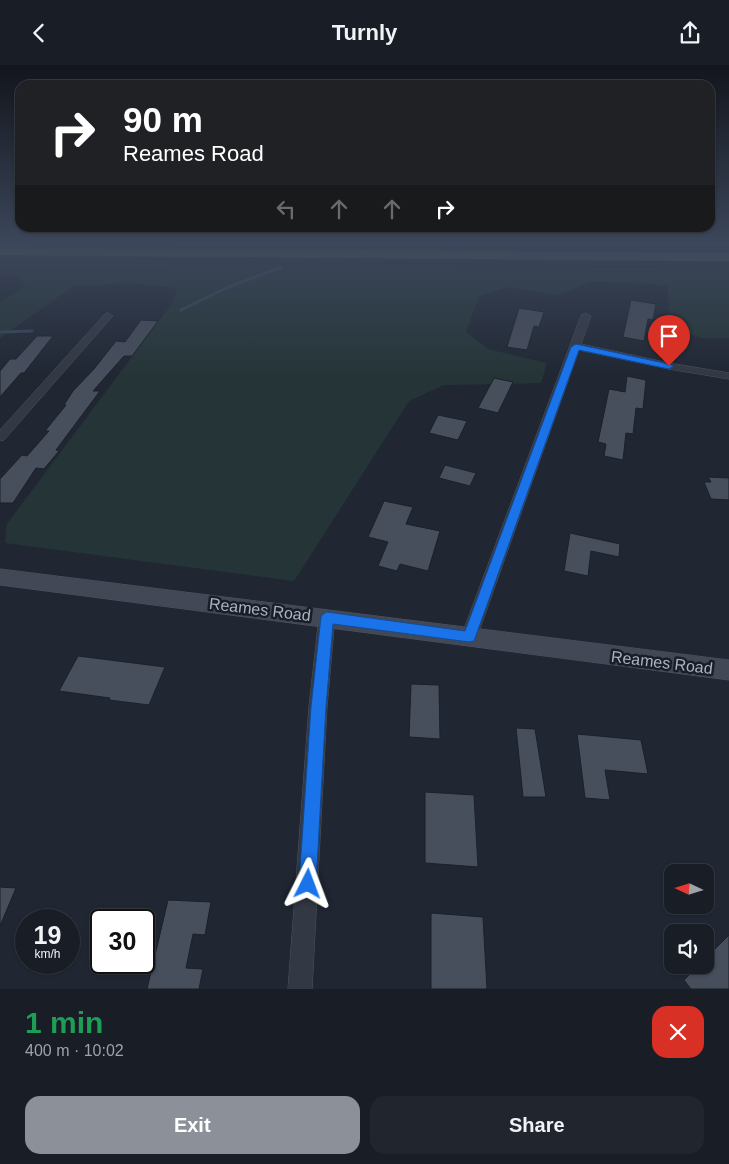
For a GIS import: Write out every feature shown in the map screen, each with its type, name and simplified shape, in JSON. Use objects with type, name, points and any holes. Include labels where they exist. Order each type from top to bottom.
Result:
[{"type":"main road","name":"Reames Road","points":[[0,577],[327,617],[729,670]]},
{"type":"street","points":[[0,437],[108,316]]},
{"type":"street","points":[[469,637],[586,316]]},
{"type":"street","points":[[576,347],[729,376]]},
{"type":"street","points":[[300,989],[318,707],[327,617]]},
{"type":"shaded area","points":[[20,289],[70,289],[0,338],[0,303]]},
{"type":"shaded area","points":[[177,289],[501,289],[479,296],[466,332],[488,349],[547,363],[541,383],[444,385],[409,401],[294,581],[5,543],[7,524],[173,302]]},
{"type":"shaded area","points":[[520,289],[574,289],[555,295]]},
{"type":"shaded area","points":[[668,289],[729,289],[729,338],[701,338],[669,326]]},
{"type":"building","points":[[631,300],[656,304],[653,320],[648,319],[644,341],[623,337]]},
{"type":"building","points":[[519,308],[544,312],[539,327],[534,326],[527,350],[507,347]]},
{"type":"building","points":[[141,320],[158,321],[132,356],[124,356],[93,391],[100,391],[56,450],[59,451],[44,469],[36,468],[13,503],[0,503],[0,479],[22,455],[27,456],[49,431],[45,431],[66,405],[64,405],[73,391],[94,369],[116,341],[125,342]]},
{"type":"building","points":[[37,336],[53,336],[24,373],[21,373],[0,397],[0,371],[10,359],[16,359]]},
{"type":"building","points":[[627,376],[646,380],[643,409],[636,408],[633,434],[626,433],[623,460],[604,456],[606,444],[598,442],[609,389],[625,392]]},
{"type":"building","points":[[494,378],[513,382],[498,413],[478,408]]},
{"type":"building","points":[[438,415],[467,421],[458,440],[429,433]]},
{"type":"building","points":[[445,465],[476,473],[470,486],[439,478]]},
{"type":"building","points":[[708,477],[729,478],[729,500],[711,499],[704,482],[711,482]]},
{"type":"building","points":[[384,501],[413,507],[406,524],[440,531],[428,571],[400,564],[397,571],[378,566],[388,542],[368,537]]},
{"type":"building","points":[[570,533],[620,544],[619,557],[591,551],[588,576],[564,571]]},
{"type":"building","points":[[78,656],[165,667],[149,705],[59,691]]},
{"type":"building","points":[[411,684],[439,685],[440,739],[409,737]]},
{"type":"building","points":[[516,728],[535,729],[546,797],[523,797]]},
{"type":"building","points":[[577,734],[641,740],[648,774],[605,770],[610,800],[585,798]]},
{"type":"building","points":[[425,792],[474,795],[478,867],[425,863]]},
{"type":"building","points":[[0,887],[16,888],[0,926]]},
{"type":"building","points":[[168,900],[211,902],[205,935],[193,934],[186,968],[203,969],[199,989],[147,989],[151,974],[155,974],[155,955]]},
{"type":"building","points":[[431,913],[483,917],[487,989],[431,989]]},
{"type":"building","points":[[729,935],[729,989],[691,989],[684,980],[690,974],[714,974],[714,950]]},
{"type":"waterway","points":[[181,310],[224,289]]},
{"type":"waterway","points":[[0,332],[32,331]]},
{"type":"route","points":[[308,884],[318,707],[327,617],[469,637],[576,347],[669,366]]}]
